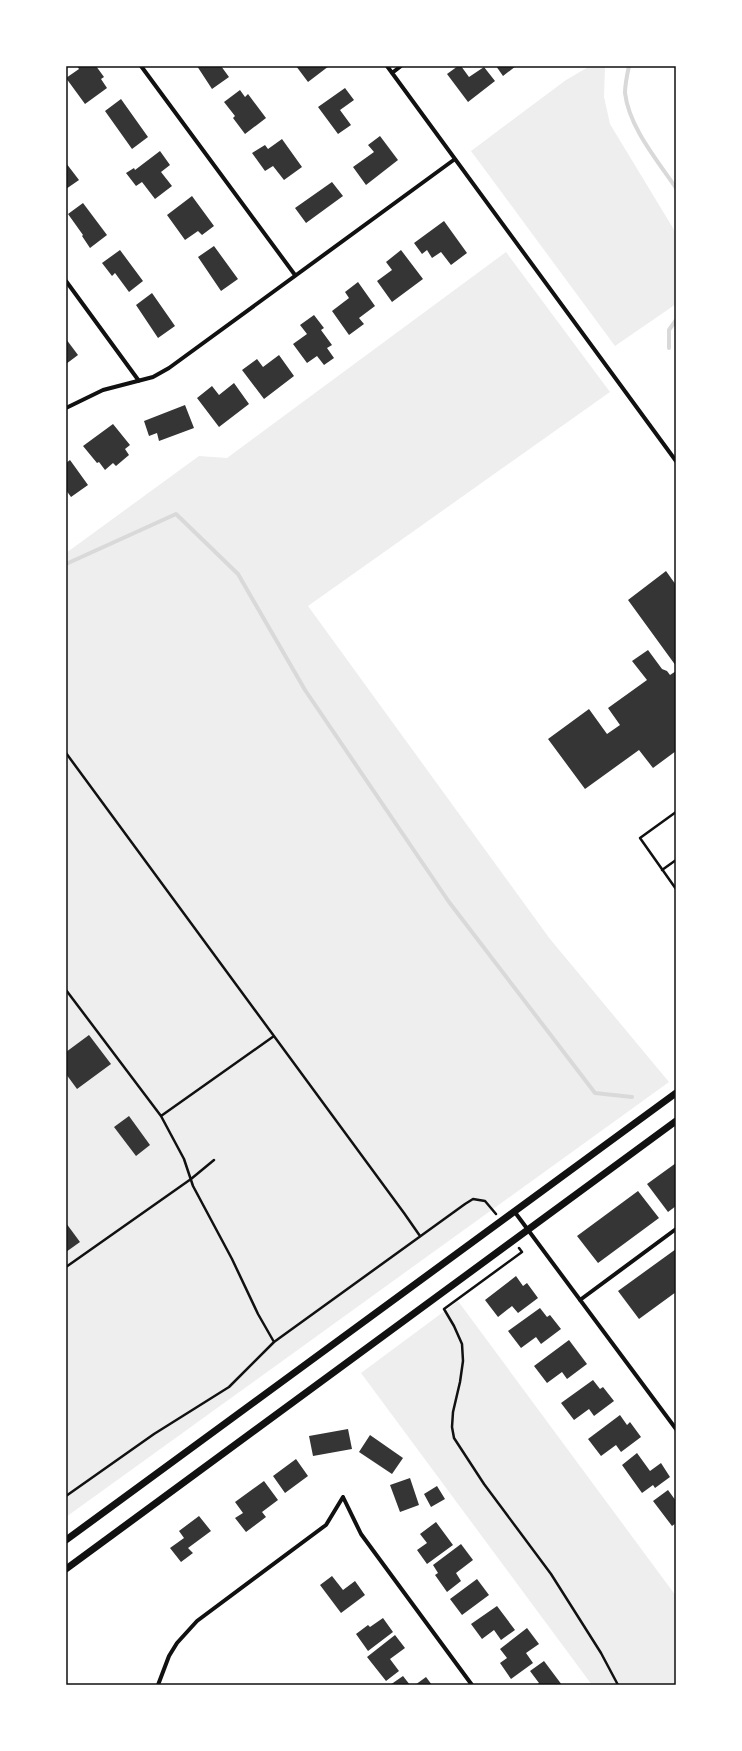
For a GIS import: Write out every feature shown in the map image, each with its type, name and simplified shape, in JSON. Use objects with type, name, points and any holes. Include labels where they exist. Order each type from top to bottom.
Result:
[{"type":"street","points":[[141,66],[295,275]]},
{"type":"street","points":[[387,66],[676,461]]},
{"type":"street","points":[[392,73],[401,66]]},
{"type":"street","points":[[66,408],[103,390],[153,377],[169,368],[455,159]]},
{"type":"street","points":[[66,281],[139,381]]},
{"type":"street","points":[[66,1540],[676,1093]]},
{"type":"street","points":[[66,1569],[277,1416],[676,1121]]},
{"type":"street","points":[[514,1211],[676,1429]]},
{"type":"street","points":[[580,1300],[676,1229]]},
{"type":"street","points":[[158,1685],[169,1656],[177,1643],[197,1621],[326,1525],[343,1497],[361,1534],[472,1685]]},
{"type":"lane","points":[[676,812],[640,838],[676,889]]},
{"type":"lane","points":[[662,870],[676,860]]},
{"type":"path","points":[[67,755],[420,1236]]},
{"type":"path","points":[[66,990],[161,1116],[184,1158],[191,1179],[258,1314],[274,1342]]},
{"type":"path","points":[[161,1116],[274,1036]]},
{"type":"path","points":[[66,1267],[191,1179],[214,1160]]},
{"type":"path","points":[[66,1496],[154,1434],[229,1387],[274,1342],[473,1199],[485,1200],[495,1212]]},
{"type":"path","points":[[522,1252],[444,1309],[462,1344],[463,1361],[453,1412],[452,1427],[454,1438],[484,1484],[551,1574],[601,1653],[618,1685]]},
{"type":"shaded area","points":[[590,66],[605,66],[604,97],[610,124],[676,233],[676,304],[615,346],[471,151],[566,80]]},
{"type":"shaded area","points":[[506,252],[610,392],[308,606],[550,939],[669,1082],[66,1517],[66,553],[199,456],[227,458]]},
{"type":"shaded area","points":[[458,1301],[676,1596],[676,1685],[592,1685],[361,1373]]},
{"type":"building","points":[[77,66],[96,66],[104,77],[101,79],[107,88],[85,104],[66,78],[79,69]]},
{"type":"building","points":[[197,66],[221,66],[229,77],[212,89]]},
{"type":"building","points":[[296,66],[329,66],[308,82]]},
{"type":"building","points":[[458,66],[461,66],[469,77],[484,67],[495,81],[468,102],[447,74]]},
{"type":"building","points":[[496,66],[516,66],[503,76]]},
{"type":"building","points":[[345,88],[354,100],[340,110],[351,125],[338,134],[318,107]]},
{"type":"building","points":[[240,90],[245,97],[248,94],[266,118],[245,134],[233,118],[235,116],[224,102]]},
{"type":"building","points":[[121,99],[148,137],[132,149],[105,111]]},
{"type":"building","points":[[380,136],[398,160],[366,185],[353,167],[374,152],[368,145]]},
{"type":"building","points":[[282,139],[302,167],[284,180],[273,166],[265,171],[252,153],[265,145],[268,149]]},
{"type":"building","points":[[160,151],[170,165],[161,172],[172,186],[155,199],[142,182],[136,186],[126,173],[134,168],[135,170]]},
{"type":"building","points":[[66,163],[79,180],[66,189]]},
{"type":"building","points":[[332,182],[343,196],[306,223],[295,208]]},
{"type":"building","points":[[192,196],[214,226],[202,235],[198,231],[185,240],[167,215]]},
{"type":"building","points":[[83,203],[107,235],[90,248],[68,214]]},
{"type":"building","points":[[444,221],[467,253],[451,265],[441,252],[432,258],[427,250],[422,254],[414,243]]},
{"type":"building","points":[[214,246],[238,279],[221,291],[198,257]]},
{"type":"building","points":[[120,250],[143,281],[129,292],[115,273],[112,276],[102,263]]},
{"type":"building","points":[[401,250],[423,279],[392,302],[377,281],[392,270],[386,262]]},
{"type":"building","points":[[358,282],[375,306],[359,318],[364,324],[349,335],[332,311],[349,298],[345,292]]},
{"type":"building","points":[[152,293],[175,326],[158,338],[136,305]]},
{"type":"building","points":[[314,315],[324,328],[321,330],[332,345],[327,348],[334,358],[324,365],[317,356],[307,363],[293,344],[307,334],[300,325]]},
{"type":"building","points":[[66,339],[78,355],[66,364]]},
{"type":"building","points":[[279,355],[294,376],[264,399],[242,370],[257,359],[263,367]]},
{"type":"building","points":[[234,383],[249,404],[219,427],[197,398],[212,386],[219,395]]},
{"type":"building","points":[[185,405],[194,428],[159,441],[157,433],[149,436],[144,421]]},
{"type":"building","points":[[113,424],[130,445],[125,449],[129,455],[116,466],[113,463],[105,470],[83,446]]},
{"type":"building","points":[[70,460],[88,485],[71,497],[66,490],[66,463]]},
{"type":"building","points":[[666,571],[676,585],[676,666],[628,600]]},
{"type":"building","points":[[648,650],[662,669],[667,671],[670,675],[676,671],[676,751],[653,768],[639,750],[585,789],[548,739],[589,709],[607,734],[620,725],[608,708],[647,680],[632,661]]},
{"type":"building","points":[[89,1035],[111,1064],[77,1089],[66,1074],[66,1052]]},
{"type":"building","points":[[129,1116],[150,1145],[136,1156],[114,1127]]},
{"type":"building","points":[[676,1163],[676,1206],[668,1212],[647,1184]]},
{"type":"building","points":[[638,1191],[659,1218],[598,1263],[577,1236]]},
{"type":"building","points":[[66,1223],[80,1242],[66,1252]]},
{"type":"building","points":[[676,1249],[676,1292],[639,1319],[618,1291]]},
{"type":"building","points":[[516,1276],[523,1286],[527,1283],[538,1298],[518,1313],[512,1306],[498,1317],[485,1300]]},
{"type":"building","points":[[540,1308],[547,1317],[550,1315],[561,1329],[541,1344],[536,1337],[521,1348],[508,1331]]},
{"type":"building","points":[[569,1340],[587,1364],[567,1379],[562,1372],[547,1383],[534,1366]]},
{"type":"building","points":[[593,1380],[600,1389],[603,1387],[614,1401],[594,1416],[589,1409],[574,1420],[561,1403]]},
{"type":"building","points":[[620,1415],[627,1425],[630,1422],[641,1437],[621,1452],[616,1445],[601,1456],[588,1439]]},
{"type":"building","points":[[348,1429],[352,1449],[313,1456],[309,1436]]},
{"type":"building","points":[[370,1435],[403,1458],[392,1474],[359,1452]]},
{"type":"building","points":[[637,1453],[650,1471],[661,1463],[670,1477],[655,1488],[653,1485],[642,1493],[622,1465]]},
{"type":"building","points":[[296,1459],[308,1476],[285,1493],[273,1476]]},
{"type":"building","points":[[410,1478],[419,1505],[400,1512],[390,1485]]},
{"type":"building","points":[[264,1481],[278,1500],[262,1512],[266,1517],[246,1532],[235,1518],[243,1513],[235,1502]]},
{"type":"building","points":[[437,1486],[445,1499],[431,1507],[424,1494]]},
{"type":"building","points":[[668,1490],[676,1501],[676,1523],[672,1526],[653,1501]]},
{"type":"building","points":[[199,1516],[211,1531],[188,1548],[193,1553],[181,1562],[170,1548],[184,1538],[179,1531]]},
{"type":"building","points":[[436,1522],[453,1545],[427,1564],[417,1550],[427,1543],[420,1534]]},
{"type":"building","points":[[461,1544],[473,1560],[456,1573],[461,1581],[447,1592],[435,1575],[438,1573],[433,1565]]},
{"type":"building","points":[[332,1576],[343,1590],[355,1581],[365,1595],[341,1613],[320,1585]]},
{"type":"building","points":[[477,1579],[489,1595],[462,1615],[450,1599]]},
{"type":"building","points":[[497,1606],[515,1630],[501,1640],[494,1630],[482,1639],[471,1624]]},
{"type":"building","points":[[383,1618],[393,1632],[368,1651],[356,1634],[368,1625],[370,1627]]},
{"type":"building","points":[[527,1628],[539,1644],[526,1653],[533,1663],[511,1679],[500,1663],[507,1658],[500,1649]]},
{"type":"building","points":[[395,1635],[405,1648],[390,1659],[399,1671],[386,1681],[367,1657]]},
{"type":"building","points":[[544,1661],[562,1685],[536,1685],[539,1683],[530,1671]]},
{"type":"building","points":[[403,1676],[410,1685],[390,1685]]},
{"type":"building","points":[[426,1677],[432,1685],[415,1685]]},
{"type":"waterway","points":[[629,66],[625,93],[632,118],[645,143],[676,188]]},
{"type":"waterway","points":[[669,348],[669,330],[676,320]]},
{"type":"waterway","points":[[66,564],[176,514],[238,574],[305,690],[449,902],[595,1093],[632,1097]]}]
